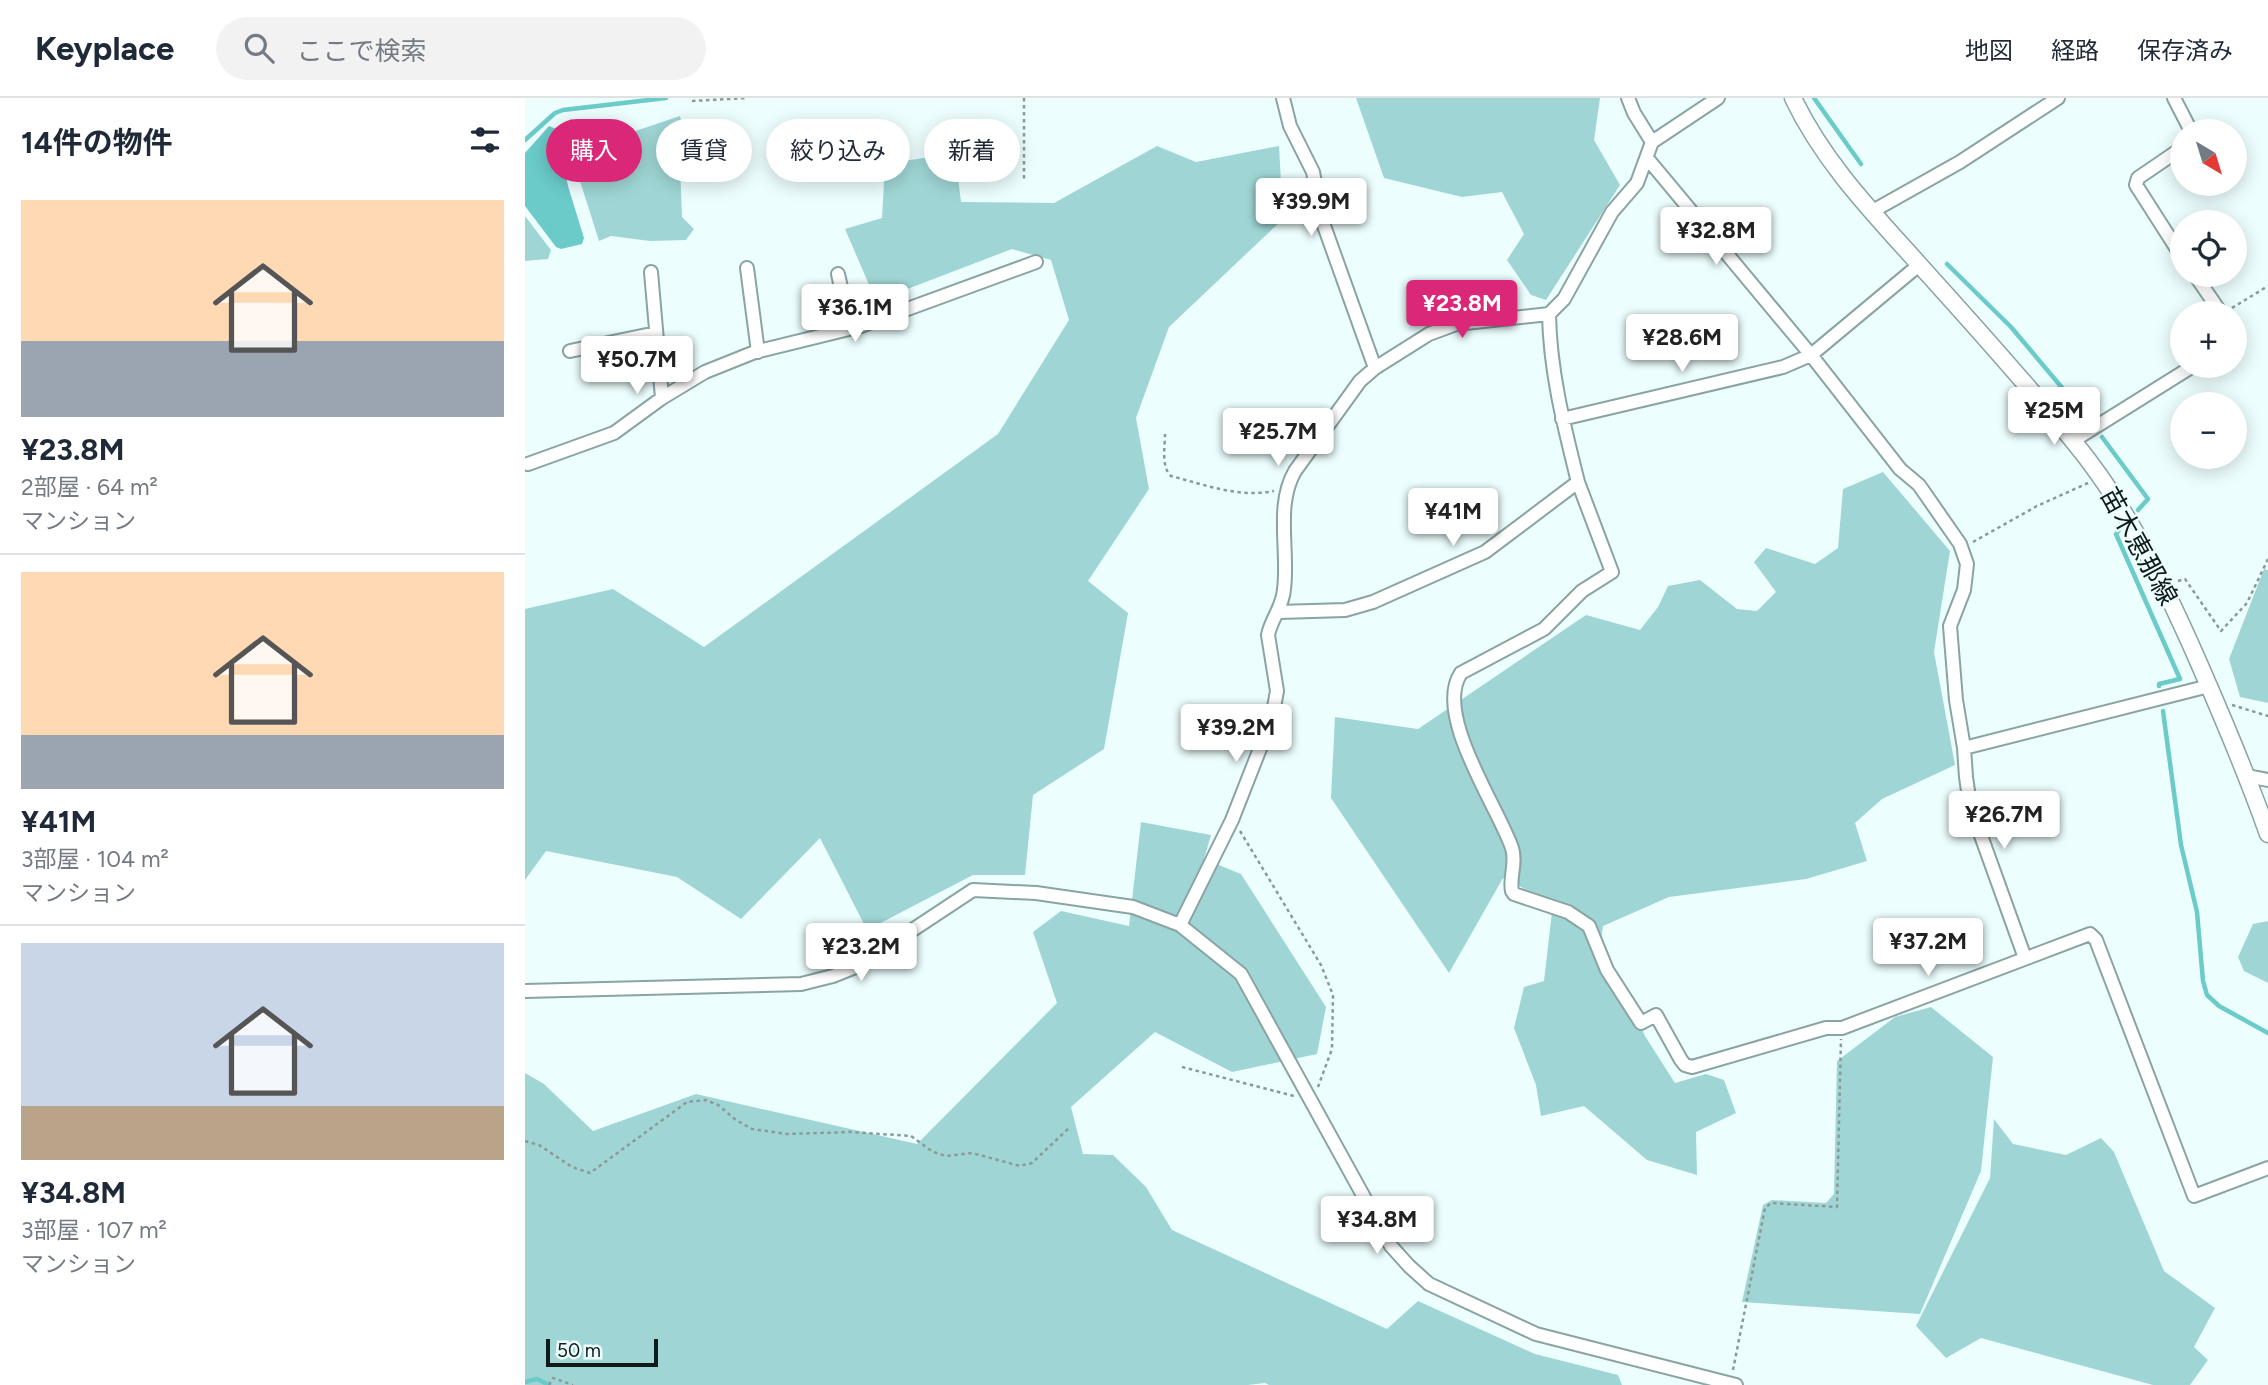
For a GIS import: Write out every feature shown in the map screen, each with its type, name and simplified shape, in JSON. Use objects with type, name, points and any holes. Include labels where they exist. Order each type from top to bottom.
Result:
[{"type":"main road","name":"苗木恵那線","points":[[1793,98],[1827,157],[1871,212],[2073,440],[2114,494],[2164,586],[2247,776],[2268,834]]},
{"type":"street","points":[[1283,98],[1290,126],[1313,172],[1322,220],[1375,368]]},
{"type":"street","points":[[1627,98],[1652,142]]},
{"type":"street","points":[[1179,925],[1232,820],[1275,704],[1277,691],[1268,635],[1269,626],[1279,612],[1285,591],[1285,508],[1287,489],[1295,471],[1360,381],[1375,368],[1429,334],[1456,324],[1549,314],[1564,299],[1612,212],[1637,183],[1652,142],[1718,98]]},
{"type":"street","points":[[1871,212],[1960,162],[2058,98]]},
{"type":"street","points":[[2174,98],[2185,119]]},
{"type":"street","points":[[2170,156],[2138,178],[2136,185],[2170,238]]},
{"type":"street","points":[[1647,158],[1811,355],[1900,469],[1919,485],[1941,513],[1961,547],[1967,564],[1964,590],[1950,626],[1956,700],[1971,805],[2025,958]]},
{"type":"street","points":[[526,462],[614,433],[662,398],[705,372],[758,352],[850,328],[1036,262]]},
{"type":"street","points":[[1562,419],[1783,367],[1811,355],[1920,265]]},
{"type":"street","points":[[747,268],[758,352]]},
{"type":"street","points":[[651,272],[662,398]]},
{"type":"street","points":[[838,274],[850,328]]},
{"type":"street","points":[[1549,314],[1550,352],[1562,419],[1578,482],[1612,572],[1582,591],[1544,629],[1461,673],[1454,686],[1453,693],[1467,755],[1490,799],[1514,856],[1514,894],[1568,912],[1589,926],[1607,970],[1639,1021],[1641,1023],[1656,1015],[1685,1065],[1692,1067],[1826,1028],[1842,1028],[2090,934],[2096,940],[2194,1196],[2268,1168]]},
{"type":"street","points":[[570,351],[656,333]]},
{"type":"street","points":[[2073,440],[2174,378]]},
{"type":"street","points":[[1279,612],[1345,610],[1373,602],[1485,552],[1578,482]]},
{"type":"street","points":[[1964,748],[2209,686]]},
{"type":"street","points":[[2247,776],[2268,780]]},
{"type":"street","points":[[525,991],[801,984],[858,966],[973,890],[1037,893],[1133,907],[1179,925],[1241,974],[1391,1246],[1429,1284],[1536,1334],[1733,1384]]},
{"type":"path","points":[[692,101],[747,98]]},
{"type":"path","points":[[1024,98],[1024,181]]},
{"type":"path","points":[[2242,301],[2268,286]]},
{"type":"path","points":[[1165,434],[1165,465],[1171,476],[1237,494],[1287,489]]},
{"type":"path","points":[[1961,547],[2099,474]]},
{"type":"path","points":[[2164,586],[2185,579],[2221,631],[2247,603],[2268,559]]},
{"type":"path","points":[[2219,710],[2234,704],[2268,716]]},
{"type":"path","points":[[1182,1067],[1313,1101],[1332,1049],[1333,995],[1321,965],[1232,820]]},
{"type":"path","points":[[1733,1384],[1765,1208],[1771,1203],[1837,1207],[1842,1028]]},
{"type":"path","points":[[525,1141],[539,1145],[572,1167],[590,1173],[688,1102],[697,1100],[718,1105],[736,1121],[752,1129],[787,1133],[851,1132],[911,1136],[933,1152],[946,1156],[972,1153],[1020,1166],[1032,1163],[1070,1127]]},
{"type":"path","points":[[549,1385],[553,1378],[573,1385]]},
{"type":"shaded area","points":[[1356,98],[1600,98],[1594,140],[1620,185],[1546,300],[1531,295],[1507,260],[1524,234],[1502,192],[1462,197],[1384,178]]},
{"type":"shaded area","points":[[656,124],[656,182],[681,182],[682,217],[694,229],[686,240],[650,241],[611,236],[599,241],[580,182],[642,182],[642,129]]},
{"type":"shaded area","points":[[546,129],[546,182],[567,182],[584,238],[582,244],[561,249],[556,247],[525,206],[525,153]]},
{"type":"shaded area","points":[[1157,146],[1196,162],[1279,146],[1283,219],[1169,327],[1136,418],[1149,489],[1088,581],[1128,613],[1104,749],[1033,795],[1025,875],[973,875],[867,930],[820,838],[741,919],[677,877],[546,851],[525,880],[525,609],[613,589],[704,647],[998,434],[1069,320],[1051,260],[1012,249],[876,301],[845,229],[882,218],[884,182],[910,182],[910,160],[924,158],[924,182],[959,182],[961,202],[1054,203]]},
{"type":"shaded area","points":[[525,216],[551,250],[548,259],[525,261]]},
{"type":"shaded area","points":[[1883,472],[1950,551],[1934,652],[1955,765],[1882,799],[1855,823],[1867,861],[1806,879],[1669,897],[1603,926],[1601,940],[1645,1036],[1675,1083],[1706,1074],[1724,1080],[1736,1113],[1696,1132],[1697,1175],[1647,1160],[1584,1106],[1541,1116],[1536,1085],[1514,1028],[1524,987],[1544,981],[1553,903],[1503,878],[1449,973],[1331,798],[1335,717],[1418,729],[1586,615],[1640,630],[1658,607],[1668,586],[1700,580],[1737,609],[1757,611],[1776,592],[1754,562],[1766,548],[1815,564],[1838,548],[1843,489]]},
{"type":"shaded area","points":[[2264,569],[2268,570],[2268,703],[2240,697],[2229,659]]},
{"type":"shaded area","points":[[1141,822],[1211,835],[1204,859],[1241,874],[1326,1007],[1317,1054],[1232,1072],[1155,1032],[1071,1107],[1083,1154],[1113,1155],[1146,1187],[1172,1230],[1387,1329],[1418,1301],[1535,1354],[1618,1375],[1622,1385],[525,1385],[525,1073],[544,1084],[593,1131],[696,1094],[917,1144],[1057,1003],[1033,932],[1061,911],[1129,926]]},
{"type":"shaded area","points":[[2268,921],[2268,983],[2244,971],[2238,957],[2253,924]]},
{"type":"shaded area","points":[[1931,1007],[1993,1057],[1981,1171],[1920,1314],[1742,1302],[1763,1205],[1772,1200],[1826,1203],[1834,1194],[1837,1061],[1895,1017]]},
{"type":"shaded area","points":[[1994,1119],[2013,1144],[2066,1155],[2101,1138],[2114,1152],[2164,1271],[2215,1308],[2194,1347],[2208,1360],[2190,1385],[2153,1385],[1981,1338],[1946,1358],[1916,1326],[1990,1178]]},
{"type":"waterway","points":[[525,140],[555,113],[563,110],[666,98]]},
{"type":"waterway","points":[[1814,98],[1861,164]]},
{"type":"waterway","points":[[1947,264],[2011,327],[2090,421]]},
{"type":"waterway","points":[[2102,437],[2148,499],[2138,510]]},
{"type":"waterway","points":[[2119,530],[2116,534],[2180,679],[2159,686]]},
{"type":"waterway","points":[[2163,711],[2181,845],[2197,912],[2203,981],[2207,995],[2219,1006],[2268,1033]]},
{"type":"waterway","points":[[525,1382],[537,1379],[549,1385]]}]
